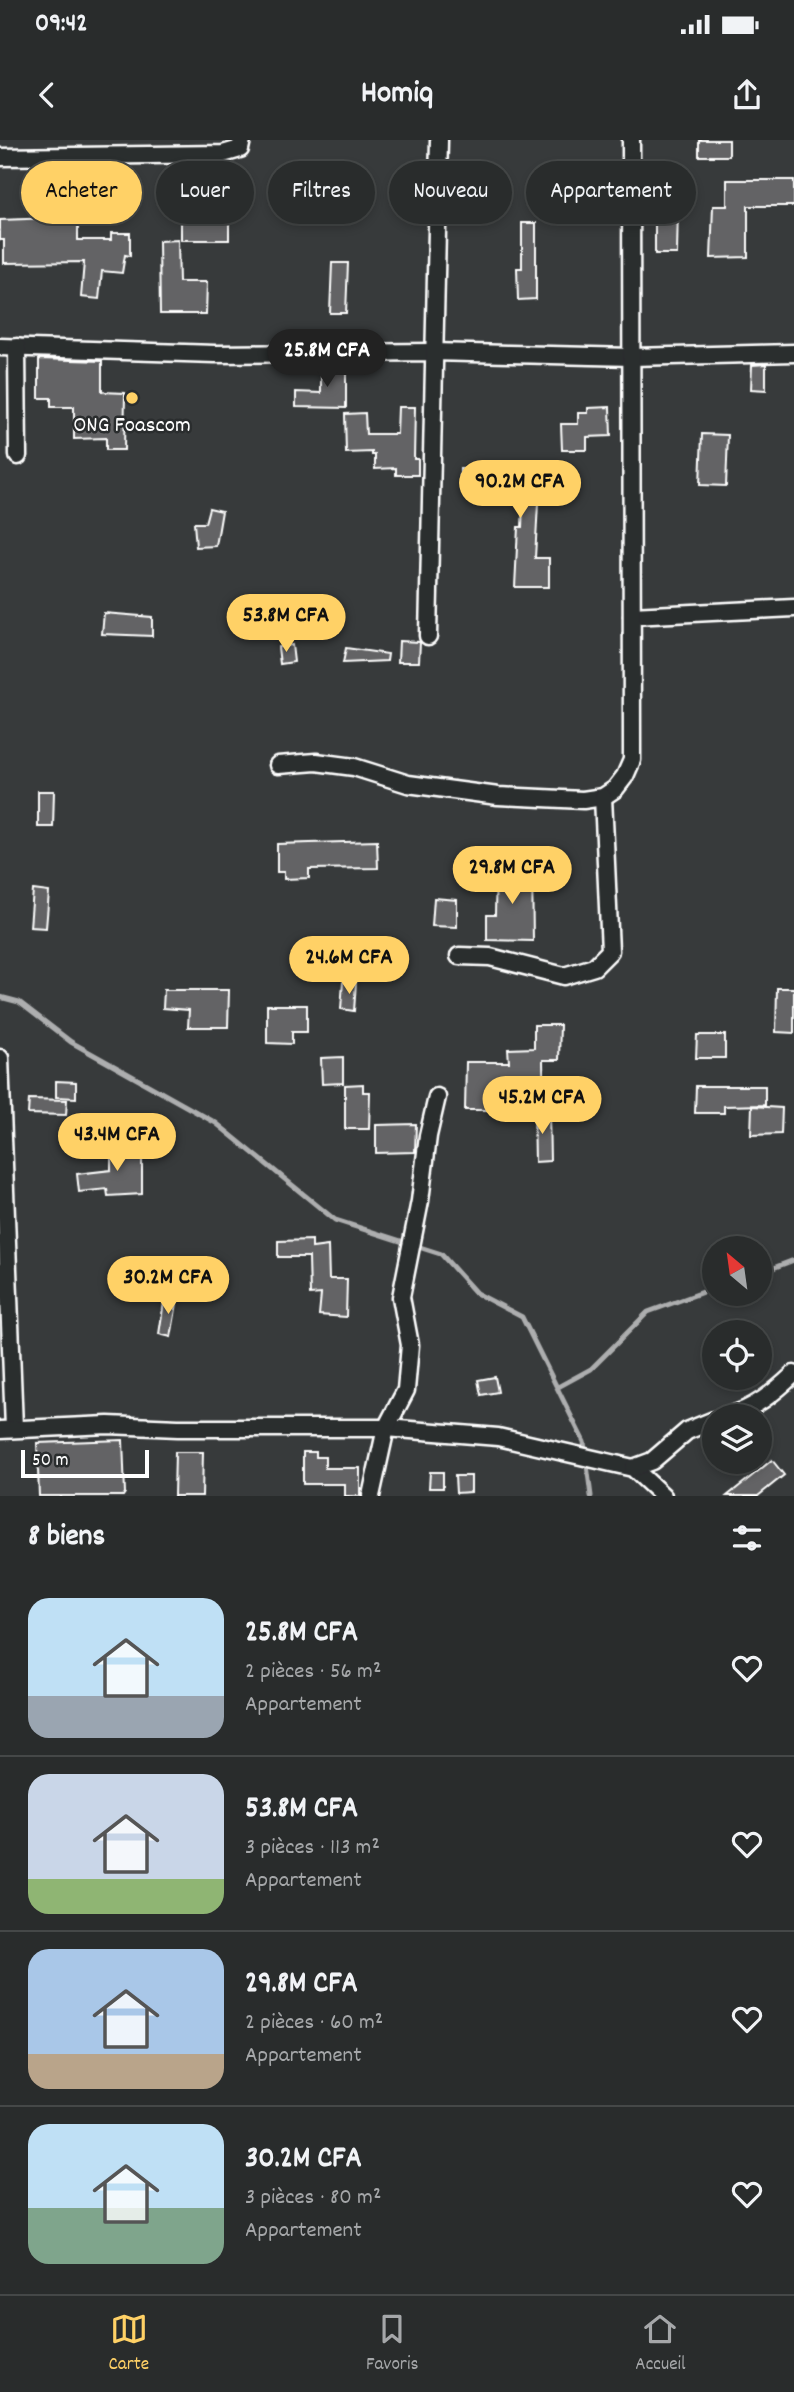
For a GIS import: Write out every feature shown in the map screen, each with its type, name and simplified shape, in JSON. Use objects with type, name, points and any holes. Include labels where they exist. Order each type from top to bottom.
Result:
[{"type":"street","points":[[0,157],[223,154],[240,149],[242,140]]},
{"type":"street","points":[[428,636],[439,140]]},
{"type":"street","points":[[278,765],[316,762],[354,767],[408,784],[499,796],[583,800],[603,797],[620,782],[632,760],[631,140]]},
{"type":"street","points":[[0,347],[215,354],[433,352],[632,357],[794,353]]},
{"type":"street","points":[[18,347],[18,456]]},
{"type":"street","points":[[632,616],[794,608]]},
{"type":"street","points":[[459,956],[490,957],[564,976],[594,967],[611,951],[603,797]]},
{"type":"street","points":[[0,1058],[7,1429],[108,1425],[178,1428],[386,1428],[498,1437],[633,1468],[663,1496]]},
{"type":"street","points":[[371,1496],[386,1428],[406,1390],[410,1345],[401,1297],[437,1097]]},
{"type":"street","points":[[755,1404],[777,1391],[794,1374]]},
{"type":"street","points":[[633,1468],[652,1461],[687,1431],[702,1425]]},
{"type":"building","points":[[699,140],[729,140],[729,156],[699,156]]},
{"type":"building","points":[[727,180],[794,180],[794,206],[748,206],[748,257],[711,258],[713,206],[727,206]]},
{"type":"building","points":[[21,219],[21,224],[78,224],[78,240],[111,240],[111,233],[130,233],[130,256],[125,255],[122,273],[102,271],[99,299],[81,297],[84,262],[4,263],[4,240],[0,240],[0,220]]},
{"type":"building","points":[[522,223],[536,224],[536,299],[518,300],[517,268],[522,268]]},
{"type":"building","points":[[181,224],[229,224],[229,240],[181,240]]},
{"type":"building","points":[[655,224],[678,224],[677,254],[655,254]]},
{"type":"building","points":[[178,240],[179,282],[207,282],[206,314],[160,314],[159,241]]},
{"type":"building","points":[[332,263],[348,263],[346,313],[330,313]]},
{"type":"building","points":[[39,359],[102,361],[102,392],[125,393],[124,450],[106,450],[106,438],[74,439],[74,407],[51,407],[51,398],[39,398]]},
{"type":"building","points":[[346,363],[346,408],[296,407],[296,392],[321,393],[321,364]]},
{"type":"building","points":[[766,364],[766,390],[751,389],[752,365]]},
{"type":"building","points":[[398,407],[415,407],[414,459],[418,459],[418,475],[396,475],[396,468],[375,469],[375,455],[372,455],[372,452],[346,453],[345,414],[365,413],[366,434],[397,434]]},
{"type":"building","points":[[610,407],[611,436],[587,437],[587,450],[562,450],[561,424],[578,424],[578,413],[588,413],[588,408]]},
{"type":"building","points":[[702,434],[728,435],[726,486],[700,485]]},
{"type":"building","points":[[519,466],[540,467],[535,558],[549,558],[549,587],[515,587],[518,527],[522,527],[524,484],[460,484],[460,469],[519,469]]},
{"type":"building","points":[[209,508],[222,511],[216,546],[196,547],[194,523],[205,523]]},
{"type":"building","points":[[104,613],[152,617],[152,636],[102,634]]},
{"type":"building","points":[[399,641],[420,642],[419,662],[398,662]]},
{"type":"building","points":[[292,645],[294,662],[280,664],[278,647]]},
{"type":"building","points":[[346,648],[388,654],[387,661],[343,663]]},
{"type":"building","points":[[38,791],[54,791],[53,827],[38,827]]},
{"type":"building","points":[[377,841],[378,868],[309,869],[309,878],[284,879],[284,872],[277,872],[277,844]]},
{"type":"building","points":[[532,867],[533,941],[487,940],[487,915],[495,915],[496,868]]},
{"type":"building","points":[[33,890],[49,892],[46,928],[30,927]]},
{"type":"building","points":[[434,898],[457,900],[457,927],[432,926]]},
{"type":"building","points":[[343,982],[356,982],[354,1011],[341,1009]]},
{"type":"building","points":[[777,988],[794,988],[794,1033],[776,1032]]},
{"type":"building","points":[[164,990],[229,990],[228,1027],[188,1027],[189,1010],[163,1008]]},
{"type":"building","points":[[267,1005],[307,1005],[307,1032],[292,1032],[292,1044],[267,1043]]},
{"type":"building","points":[[534,1025],[560,1025],[559,1060],[543,1060],[544,1110],[465,1110],[466,1062],[509,1062],[508,1049],[534,1048]]},
{"type":"building","points":[[697,1035],[725,1035],[725,1058],[696,1058]]},
{"type":"building","points":[[343,1057],[343,1083],[322,1084],[321,1058]]},
{"type":"building","points":[[56,1081],[76,1082],[76,1098],[56,1097]]},
{"type":"building","points":[[363,1084],[363,1092],[370,1092],[369,1129],[345,1129],[345,1085]]},
{"type":"building","points":[[696,1086],[765,1086],[765,1105],[724,1106],[724,1113],[695,1113]]},
{"type":"building","points":[[29,1099],[67,1100],[66,1115],[28,1114]]},
{"type":"building","points":[[752,1106],[782,1108],[781,1134],[751,1135]]},
{"type":"building","points":[[534,1110],[549,1110],[550,1161],[535,1162]]},
{"type":"building","points":[[416,1124],[415,1152],[376,1153],[376,1125]]},
{"type":"building","points":[[111,1144],[142,1144],[142,1194],[108,1196],[107,1189],[79,1192],[77,1174],[111,1170]]},
{"type":"building","points":[[312,1240],[312,1248],[328,1246],[329,1279],[347,1279],[346,1317],[319,1315],[321,1294],[310,1295],[309,1257],[278,1257],[278,1241]]},
{"type":"building","points":[[165,1295],[178,1298],[171,1337],[159,1334]]},
{"type":"building","points":[[495,1377],[498,1392],[481,1395],[478,1380]]},
{"type":"building","points":[[123,1440],[123,1496],[39,1496],[37,1443]]},
{"type":"building","points":[[175,1452],[203,1452],[202,1496],[174,1496]]},
{"type":"building","points":[[303,1452],[316,1452],[316,1457],[325,1457],[325,1468],[360,1468],[360,1496],[345,1496],[345,1484],[303,1484]]},
{"type":"building","points":[[772,1460],[784,1475],[758,1496],[727,1496],[754,1474],[772,1474]]},
{"type":"building","points":[[430,1472],[443,1472],[443,1488],[429,1488]]},
{"type":"building","points":[[455,1476],[471,1476],[471,1492],[456,1493]]},
{"type":"waterway","points":[[0,997],[19,1002],[71,1042],[216,1123],[335,1220],[441,1254],[476,1293],[522,1317],[584,1442],[591,1496]]},
{"type":"waterway","points":[[772,1268],[794,1260]]},
{"type":"waterway","points":[[558,1387],[591,1369],[648,1312],[702,1292]]},
{"type":"place","name":"ONG Foascom","points":[[132,398]]}]
